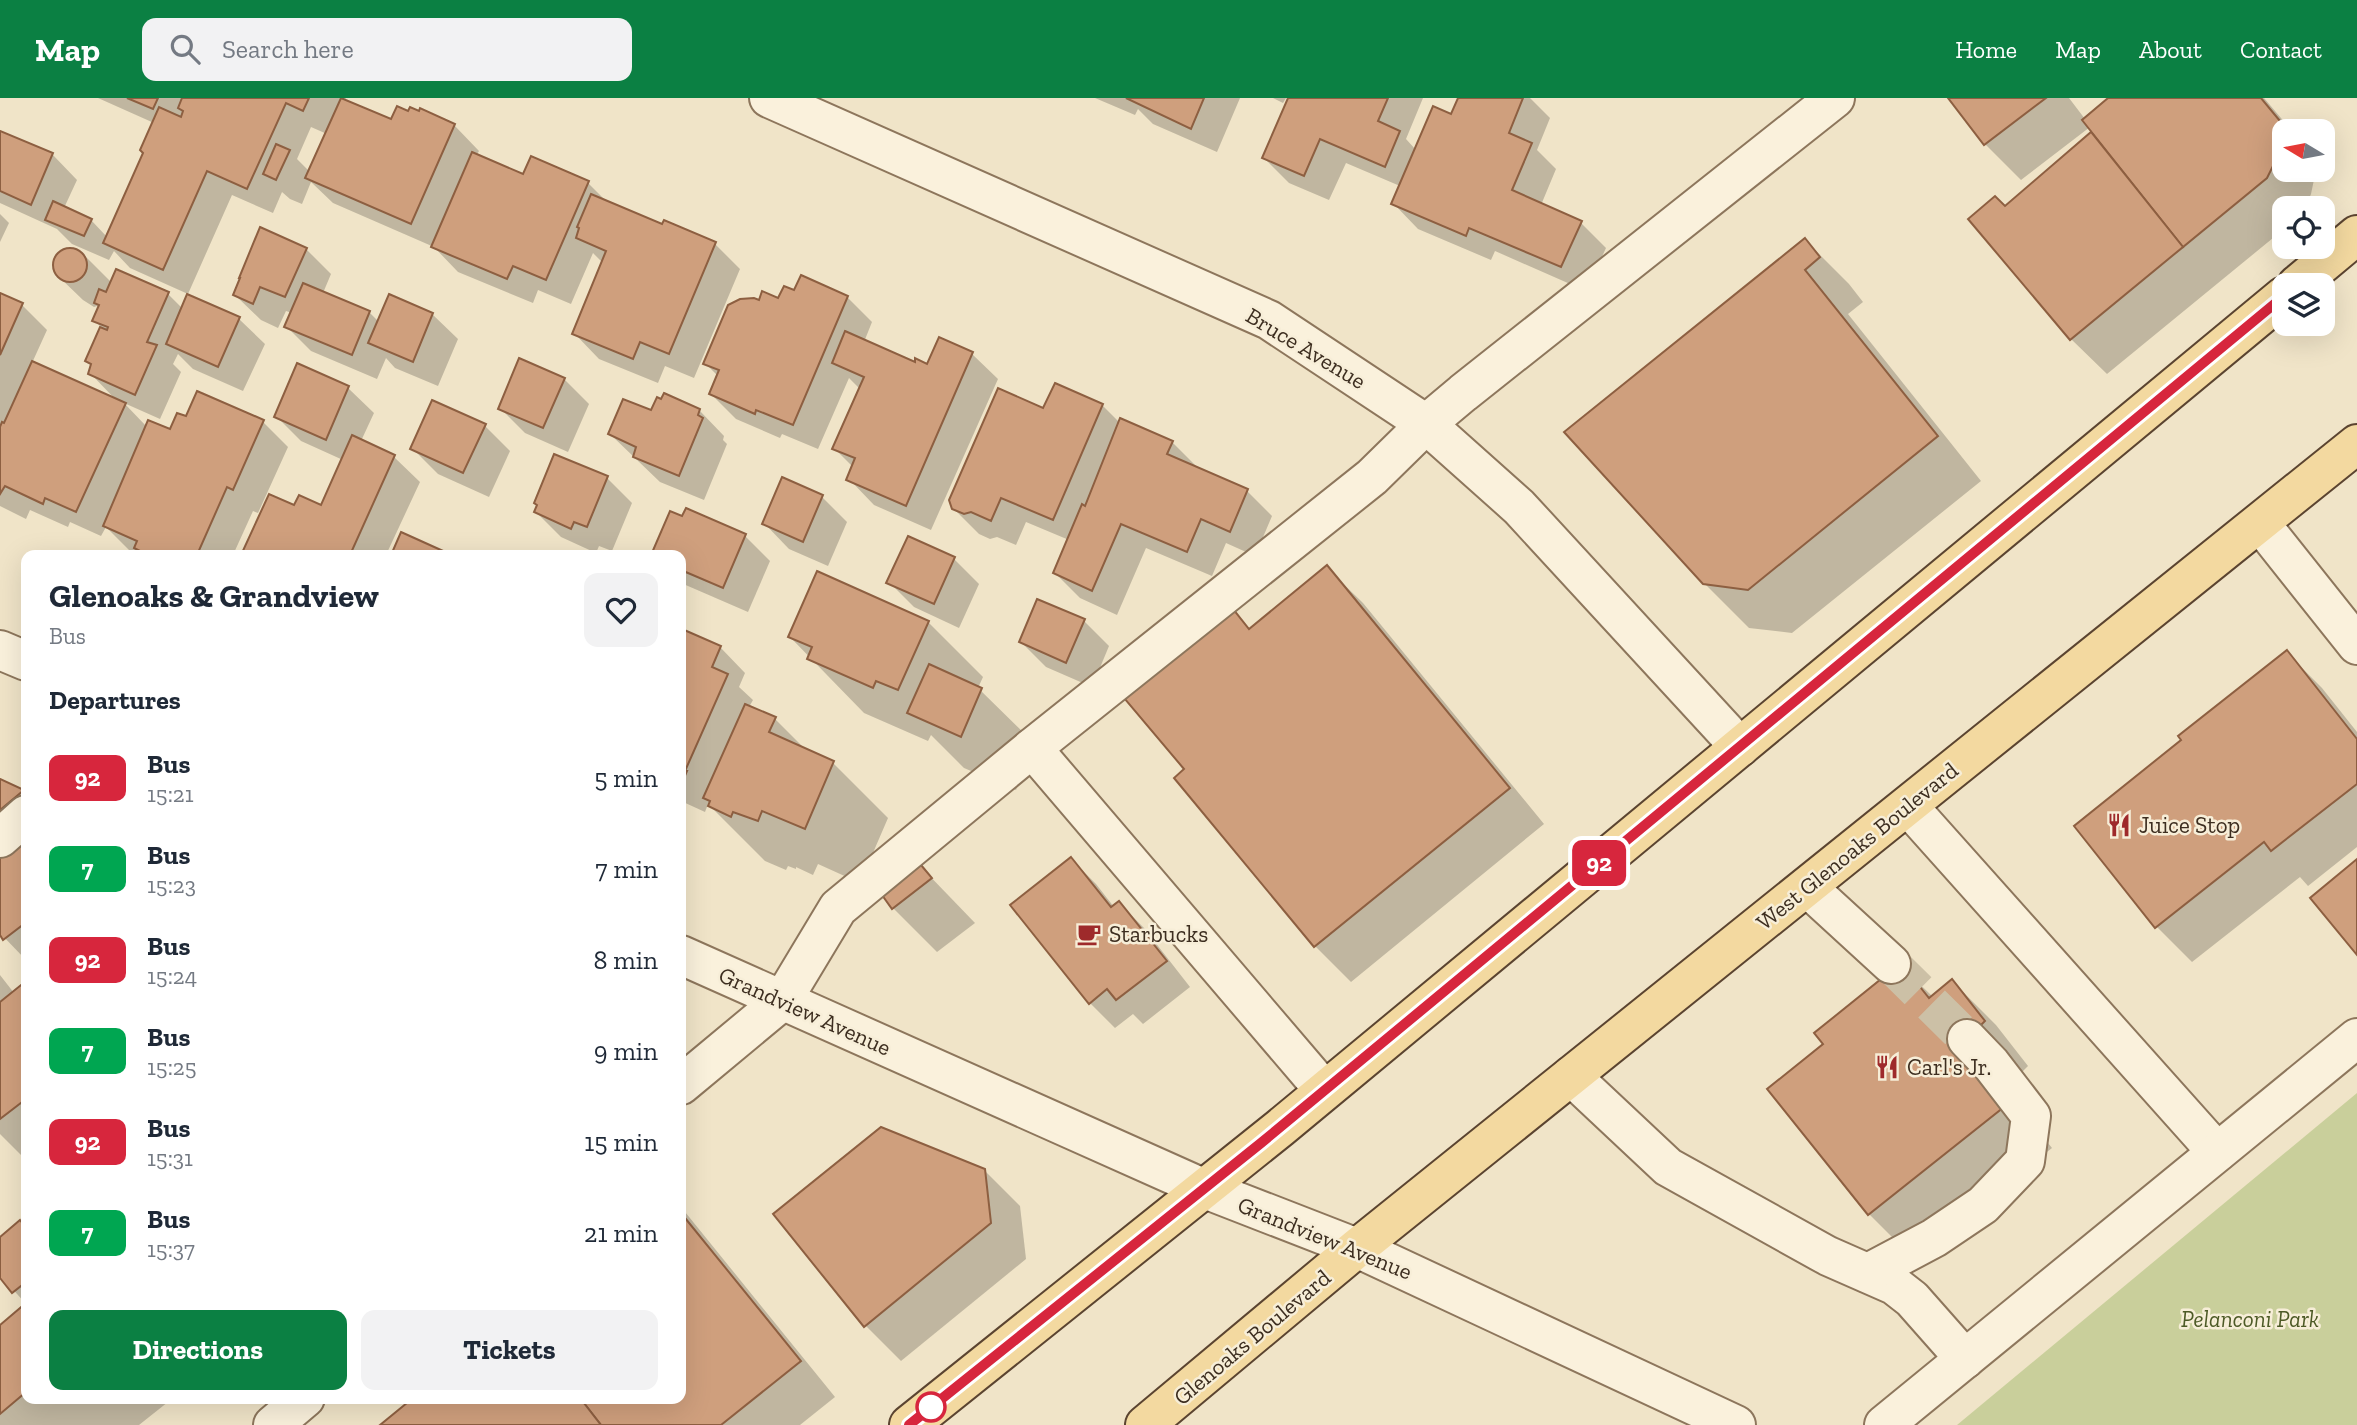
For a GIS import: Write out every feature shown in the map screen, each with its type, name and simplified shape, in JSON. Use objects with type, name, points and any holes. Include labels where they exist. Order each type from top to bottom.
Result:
[{"type":"main road","points":[[2311,273],[2357,235]]},
{"type":"main road","points":[[909,1425],[1205,1189],[2272,306]]},
{"type":"main road","name":"West Glenoaks Boulevard","points":[[1357,1248],[2357,444]]},
{"type":"main road","name":"Glenoaks Boulevard","points":[[1145,1425],[1357,1248]]},
{"type":"street","name":"Bruce Avenue","points":[[769,98],[1269,320],[1426,424],[1519,507],[1740,747]]},
{"type":"street","points":[[686,1082],[782,1001],[838,908],[1032,748],[1372,477],[1426,424],[1835,98]]},
{"type":"street","points":[[2260,523],[2357,645]]},
{"type":"street","points":[[0,650],[21,659]]},
{"type":"street","points":[[1032,748],[1324,1090]]},
{"type":"street","points":[[1908,806],[2217,1152]]},
{"type":"street","points":[[0,838],[21,819]]},
{"type":"street","points":[[1807,887],[1891,964]]},
{"type":"street","name":"Grandview Avenue","points":[[686,957],[1205,1189],[1357,1248],[1736,1425]]},
{"type":"street","points":[[1884,1425],[2357,1038]]},
{"type":"street","points":[[1868,1273],[1934,1238],[1983,1205],[2025,1161],[2031,1116],[1991,1064],[1967,1040]]},
{"type":"street","points":[[1571,1076],[1668,1167],[1828,1256],[1894,1285],[1912,1299],[1965,1359]]},
{"type":"street","points":[[272,1425],[298,1404]]},
{"type":"green space","name":"Pelanconi Park","points":[[2357,1093],[2357,1425],[1957,1425]]},
{"type":"building","points":[[127,98],[158,98],[153,109]]},
{"type":"building","points":[[182,98],[309,98],[303,111],[286,103],[247,189],[207,171],[163,270],[103,243],[143,153],[140,150],[159,107],[181,117],[183,111],[178,108]]},
{"type":"building","points":[[341,98],[391,119],[397,106],[408,111],[410,107],[419,111],[420,108],[455,124],[411,224],[305,178]]},
{"type":"building","points":[[1126,98],[1204,98],[1191,129]]},
{"type":"building","points":[[1288,98],[1388,98],[1378,121],[1400,131],[1385,167],[1320,139],[1304,176],[1262,158]]},
{"type":"building","points":[[1458,98],[1523,98],[1509,133],[1532,143],[1512,190],[1582,221],[1561,267],[1469,228],[1466,236],[1391,204],[1433,106],[1451,114]]},
{"type":"building","points":[[1948,98],[2046,98],[1984,145]]},
{"type":"building","points":[[2108,98],[2261,98],[2278,119],[2272,119],[2272,168],[2267,178],[2183,247],[2082,120]]},
{"type":"building","points":[[0,131],[53,153],[31,205],[0,191]]},
{"type":"building","points":[[2091,132],[2183,247],[2070,340],[1968,219],[1995,196],[2005,206]]},
{"type":"building","points":[[276,144],[290,150],[276,180],[263,174]]},
{"type":"building","points":[[472,152],[523,174],[531,156],[589,181],[546,280],[513,266],[507,279],[431,247]]},
{"type":"building","points":[[591,194],[662,224],[664,220],[716,242],[669,354],[640,342],[633,359],[572,334],[606,251],[576,238],[577,227]]},
{"type":"building","points":[[53,201],[92,219],[84,236],[45,220]]},
{"type":"building","points":[[260,227],[307,248],[285,297],[260,287],[253,304],[233,295]]},
{"type":"building","points":[[1805,238],[1820,257],[1805,270],[1938,436],[1748,590],[1703,584],[1564,432]]},
{"type":"building","points":[[70,248],[82,253],[87,265],[82,277],[70,282],[58,277],[53,265],[58,253]]},
{"type":"building","points":[[116,269],[169,292],[147,342],[157,345],[135,395],[88,374],[91,364],[85,361],[100,327],[107,330],[108,327],[92,321],[99,305],[94,303],[99,289],[106,292]]},
{"type":"building","points":[[801,275],[848,296],[793,425],[756,410],[755,414],[709,394],[719,370],[703,364],[728,305],[740,299],[759,300],[762,291],[778,298],[784,286],[794,290]]},
{"type":"building","points":[[303,283],[370,311],[352,355],[284,327]]},
{"type":"building","points":[[0,293],[23,303],[0,355]]},
{"type":"building","points":[[187,294],[240,317],[218,367],[166,344]]},
{"type":"building","points":[[389,294],[433,313],[413,362],[368,343]]},
{"type":"building","points":[[845,331],[915,362],[915,358],[927,364],[939,337],[973,352],[906,506],[846,480],[855,458],[832,449],[864,377],[832,363]]},
{"type":"building","points":[[519,358],[565,378],[543,428],[498,409]]},
{"type":"building","points":[[32,361],[126,403],[76,512],[45,498],[43,504],[5,486],[0,494],[0,427]]},
{"type":"building","points":[[297,363],[349,386],[326,440],[274,417]]},
{"type":"building","points":[[1055,383],[1103,404],[1053,520],[1001,498],[991,521],[971,512],[964,514],[952,509],[949,500],[998,388],[1043,408]]},
{"type":"building","points":[[197,391],[264,420],[233,490],[227,487],[199,550],[138,550],[134,548],[137,541],[103,526],[148,420],[170,429],[177,413],[186,416]]},
{"type":"building","points":[[664,393],[700,409],[698,415],[703,418],[679,476],[633,457],[636,447],[608,434],[623,399],[651,410],[657,397],[661,399]]},
{"type":"building","points":[[432,400],[486,424],[463,473],[410,449]]},
{"type":"building","points":[[1120,418],[1173,441],[1167,454],[1248,489],[1230,532],[1201,519],[1187,552],[1121,524],[1092,591],[1053,573],[1082,504],[1085,506]]},
{"type":"building","points":[[352,435],[395,455],[352,550],[243,550],[269,494],[294,505],[299,495],[321,505]]},
{"type":"building","points":[[554,454],[608,476],[587,527],[574,522],[571,529],[534,512],[537,505],[534,503]]},
{"type":"building","points":[[782,477],[823,495],[803,542],[762,524]]},
{"type":"building","points":[[686,508],[746,534],[723,588],[686,572],[686,550],[653,550],[670,511],[682,516]]},
{"type":"building","points":[[401,532],[441,550],[393,550]]},
{"type":"building","points":[[908,536],[955,557],[934,604],[886,583]]},
{"type":"building","points":[[1327,565],[1510,788],[1314,947],[1174,778],[1184,769],[1124,698],[1233,609],[1249,629]]},
{"type":"building","points":[[817,571],[929,621],[898,690],[876,681],[873,688],[807,659],[812,647],[788,637]]},
{"type":"building","points":[[1037,599],[1085,619],[1066,663],[1019,642]]},
{"type":"building","points":[[686,631],[721,646],[712,667],[728,674],[686,769]]},
{"type":"building","points":[[2287,650],[2357,739],[2357,784],[2271,851],[2264,842],[2155,928],[2074,826],[2181,740],[2178,736]]},
{"type":"building","points":[[929,664],[982,688],[961,737],[907,713]]},
{"type":"building","points":[[745,704],[776,717],[769,732],[834,761],[805,829],[762,811],[758,821],[733,812],[731,817],[708,806],[710,801],[703,798]]},
{"type":"building","points":[[0,779],[21,789],[21,792],[0,810]]},
{"type":"building","points":[[21,837],[21,926],[3,940],[0,935],[0,854]]},
{"type":"building","name":"Starbucks","points":[[1071,857],[1111,907],[1119,901],[1167,961],[1116,1000],[1107,989],[1089,1004],[1010,905]]},
{"type":"building","points":[[2357,859],[2357,955],[2310,898]]},
{"type":"building","points":[[921,865],[932,878],[892,909],[882,895]]},
{"type":"building","name":"Carl's Jr.","points":[[1901,963],[1929,998],[1952,979],[1985,1021],[1967,1039],[2009,1103],[1868,1215],[1767,1089],[1823,1044],[1814,1033]]},
{"type":"building","points":[[21,985],[21,1103],[0,1119],[0,1002]]},
{"type":"building","points":[[881,1127],[985,1169],[991,1223],[864,1327],[773,1214]]},
{"type":"building","points":[[686,1219],[801,1361],[721,1425],[601,1425],[585,1404],[686,1404]]},
{"type":"building","points":[[20,1220],[21,1286],[12,1293],[0,1278],[0,1237]]},
{"type":"building","points":[[21,1307],[21,1396],[0,1414],[0,1325]]},
{"type":"building","points":[[406,1404],[585,1404],[601,1425],[380,1425]]},
{"type":"tunnel","points":[[1891,964],[1967,1039]]},
{"type":"bus line","name":"92","points":[[909,1425],[1205,1189],[2272,306]]},
{"type":"place","name":"Juice Stop","points":[[2119,825]]},
{"type":"place","name":"Starbucks","points":[[1089,934]]},
{"type":"place","name":"Carl's Jr.","points":[[1887,1067]]}]
